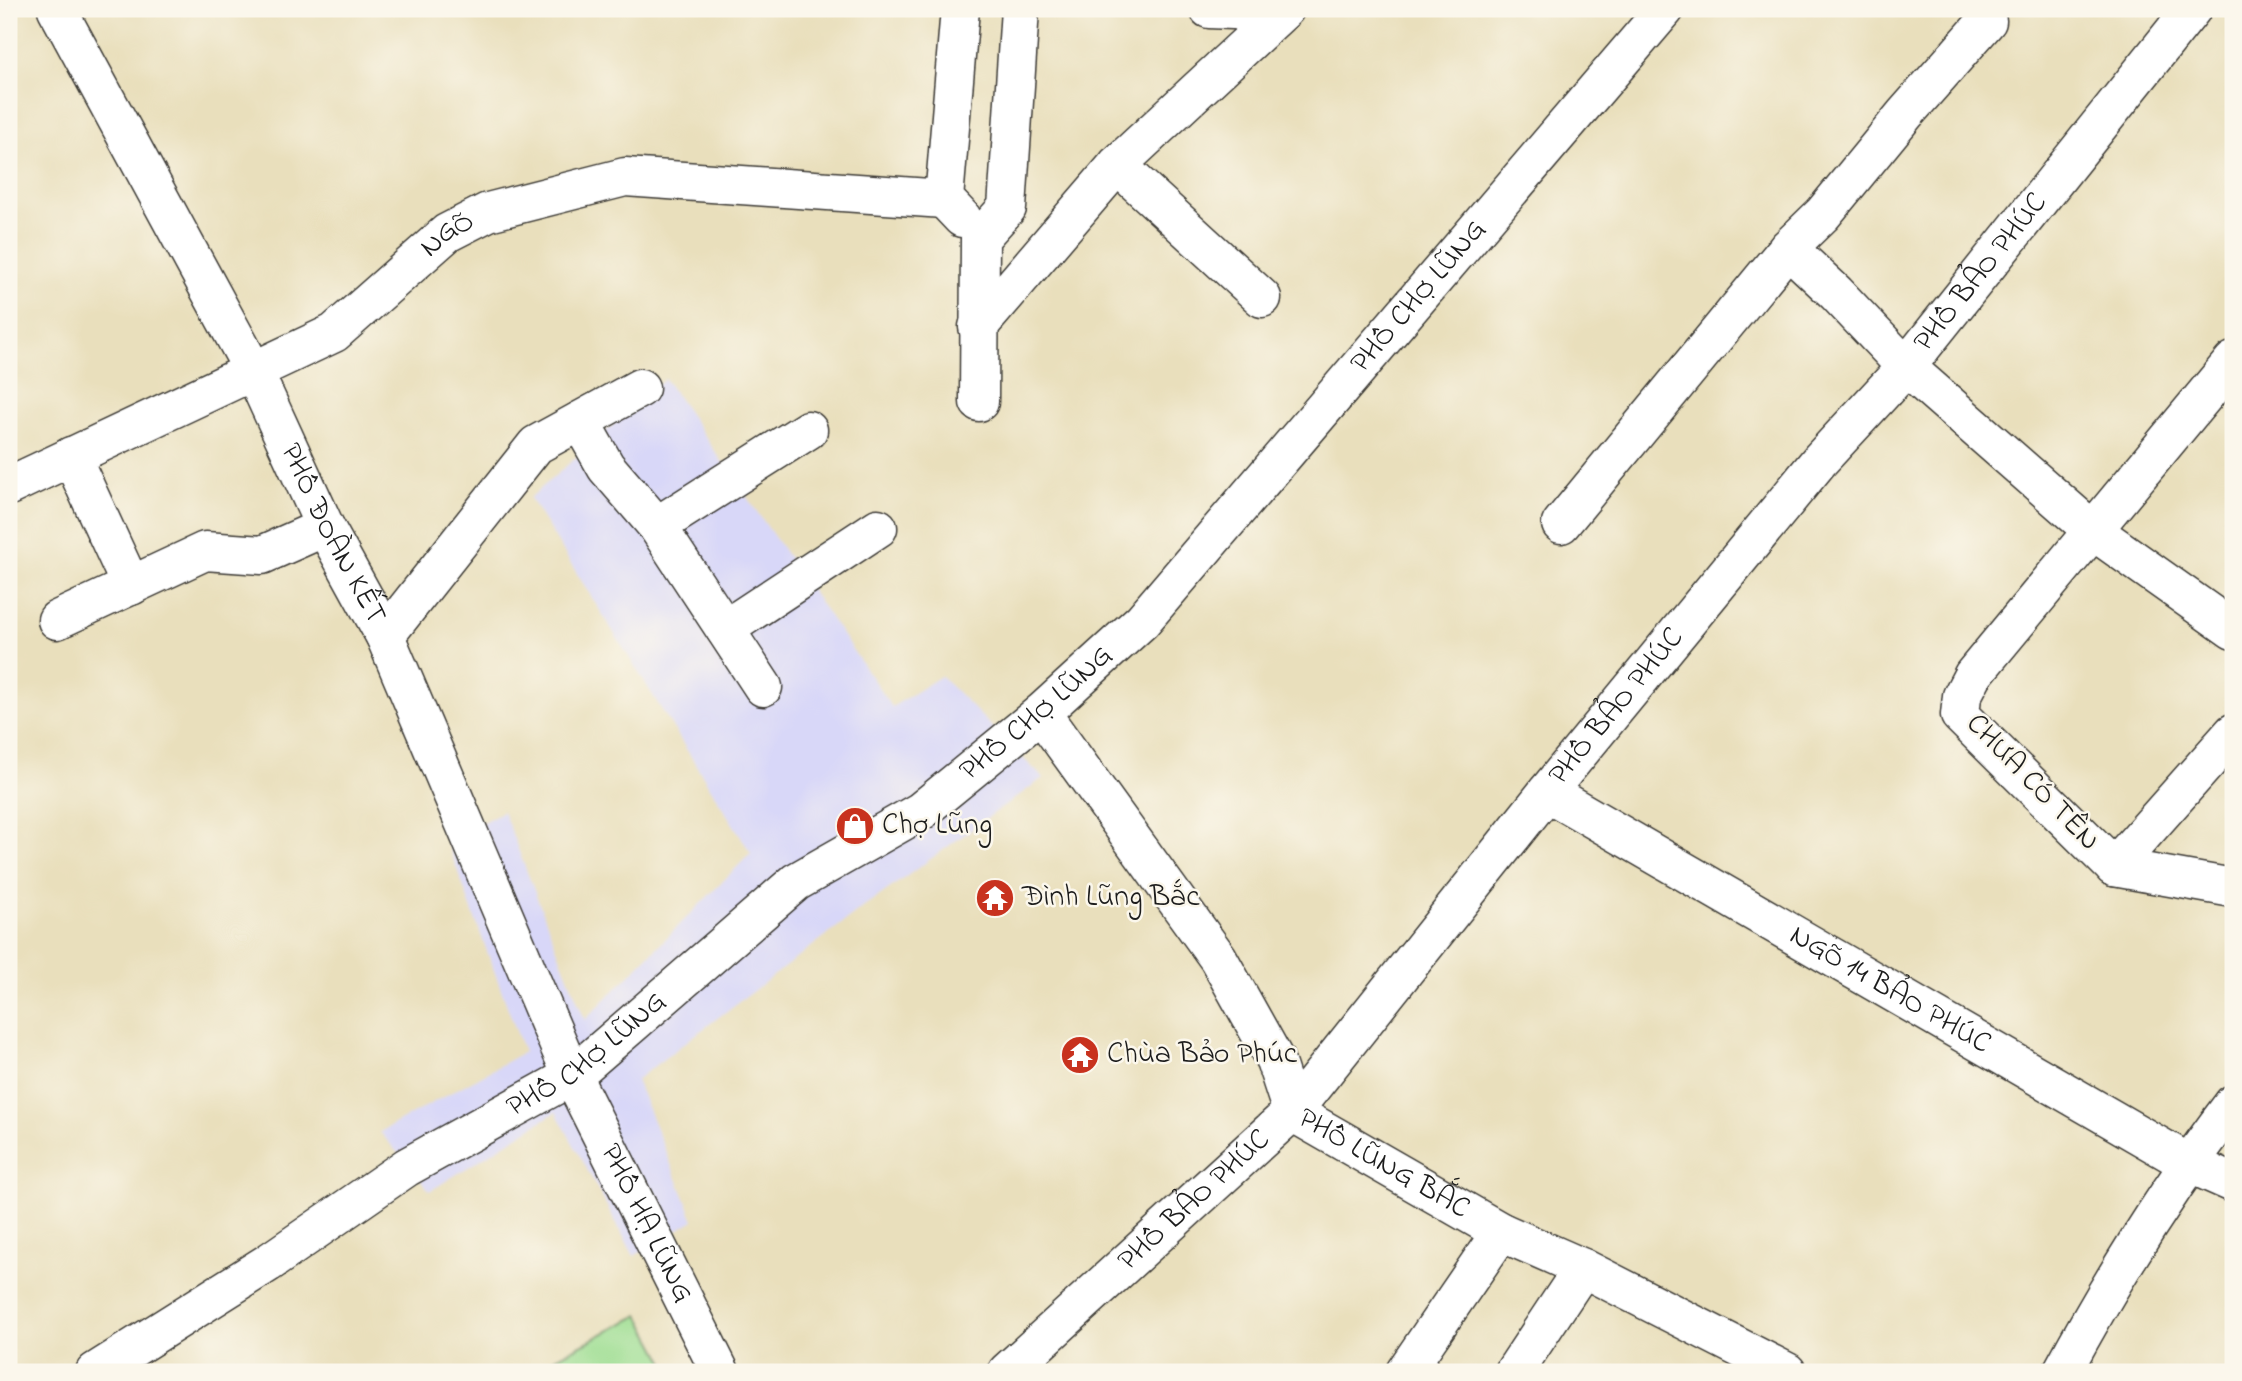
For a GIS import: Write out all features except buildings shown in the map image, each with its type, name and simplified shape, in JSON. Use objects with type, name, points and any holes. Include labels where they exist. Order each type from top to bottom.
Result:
[{"type":"street","name":"PHỐ ĐOÀN KẾT","points":[[57,9],[254,372],[326,527],[385,636],[572,1076]]},
{"type":"street","points":[[960,9],[944,199],[980,238]]},
{"type":"street","points":[[979,402],[980,238],[1007,208],[1020,9]]},
{"type":"street","points":[[1209,9],[1283,10]]},
{"type":"street","name":"PHỐ CHỢ LŨNG","points":[[95,1372],[268,1263],[407,1167],[572,1076],[796,882],[921,811],[1041,713],[1142,621],[1665,9]]},
{"type":"street","name":"PHỐ BẢO PHÚC","points":[[1006,1372],[1292,1112],[1819,460],[1906,367],[2192,9]]},
{"type":"street","points":[[978,327],[1117,165],[1283,10]]},
{"type":"street","points":[[1562,524],[1788,248],[1823,214],[1905,114],[1987,21]]},
{"type":"street","points":[[1117,165],[1262,298]]},
{"type":"street","name":"NGÕ","points":[[9,486],[334,333],[447,233],[488,212],[625,177],[944,199]]},
{"type":"street","points":[[1788,248],[1836,293],[1906,367],[2092,530],[2233,630]]},
{"type":"street","points":[[2092,530],[2233,361]]},
{"type":"street","points":[[385,636],[536,445],[640,387]]},
{"type":"street","points":[[580,421],[606,467],[657,526],[762,687]]},
{"type":"street","points":[[657,526],[808,430]]},
{"type":"street","points":[[71,456],[131,586]]},
{"type":"street","points":[[57,620],[205,551],[262,555],[326,527]]},
{"type":"street","points":[[725,629],[878,528]]},
{"type":"street","name":"CHƯA CÓ TÊN","points":[[2092,530],[1973,675],[1962,696],[1960,715],[2114,867]]},
{"type":"street","name":"PHỐ LŨNG BẮC","points":[[1041,713],[1218,958],[1275,1060],[1292,1112],[1501,1232],[1583,1268],[1787,1372]]},
{"type":"street","points":[[2114,867],[2233,733]]},
{"type":"street","name":"NGÕ 14 BẢO PHÚC","points":[[1548,792],[2188,1163],[2233,1183]]},
{"type":"street","points":[[2114,867],[2233,888]]},
{"type":"street","name":"PHỐ HẠ LŨNG","points":[[572,1076],[720,1372]]},
{"type":"street","points":[[2062,1372],[2089,1322],[2188,1163],[2233,1104]]},
{"type":"street","points":[[1405,1372],[1501,1232]]},
{"type":"street","points":[[1514,1372],[1583,1268]]},
{"type":"shaded area","name":"Chợ Lũng","points":[[665,379],[892,707],[941,676],[1043,778],[857,912],[636,1080],[694,1220],[634,1256],[556,1112],[430,1191],[380,1132],[524,1052],[447,842],[503,811],[585,1020],[751,853],[530,498]]},
{"type":"green space","points":[[639,1315],[670,1372],[529,1372]]},
{"type":"place","name":"Chợ Lũng","points":[[855,826]]},
{"type":"place","name":"Đình Lũng Bắc","points":[[995,898]]},
{"type":"place","name":"Chùa Bảo Phúc","points":[[1080,1055]]}]
